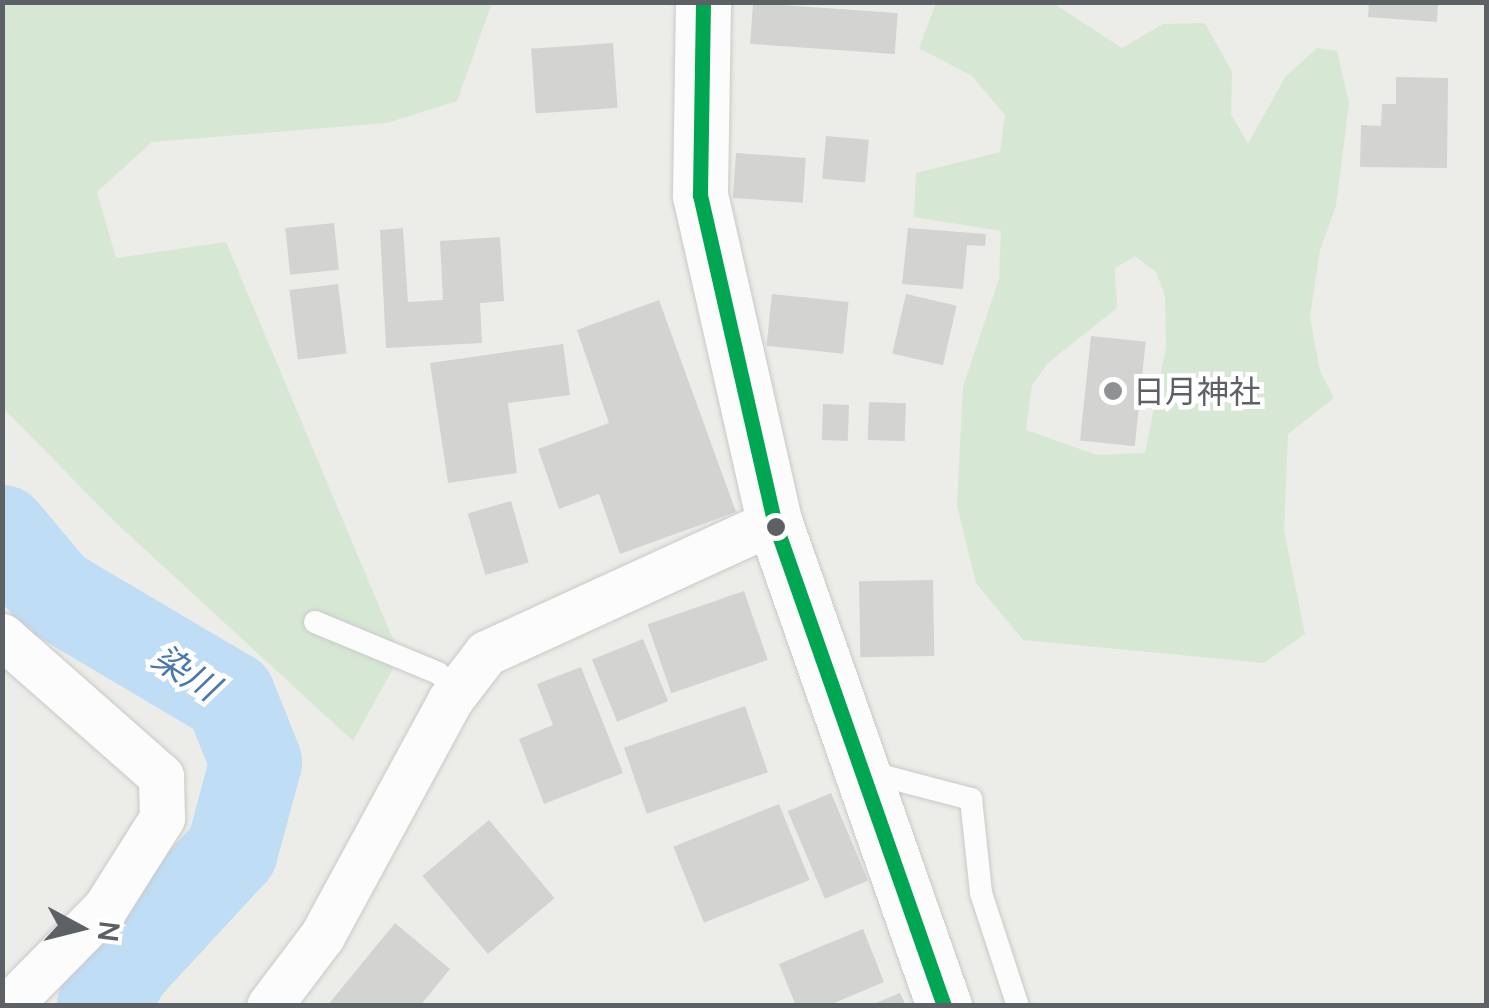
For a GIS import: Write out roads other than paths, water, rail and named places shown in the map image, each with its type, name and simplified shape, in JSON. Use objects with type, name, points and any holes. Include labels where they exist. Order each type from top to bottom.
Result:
[{"type":"main road","points":[[703,2],[700,195],[774,521],[944,1006]]},
{"type":"street","points":[[269,1006],[322,936],[458,689],[486,654],[774,521]]},
{"type":"street","points":[[2,636],[161,776],[162,818],[105,908],[8,1006]]},
{"type":"lane","points":[[315,622],[438,673],[458,689]]},
{"type":"lane","points":[[861,770],[971,799],[981,893],[1018,1006]]},
{"type":"waterway","name":"染川","points":[[2,531],[54,593],[230,697],[256,762],[232,851],[125,967],[103,1006]]},
{"type":"place","name":"日月神社","points":[[1113,391]]}]
